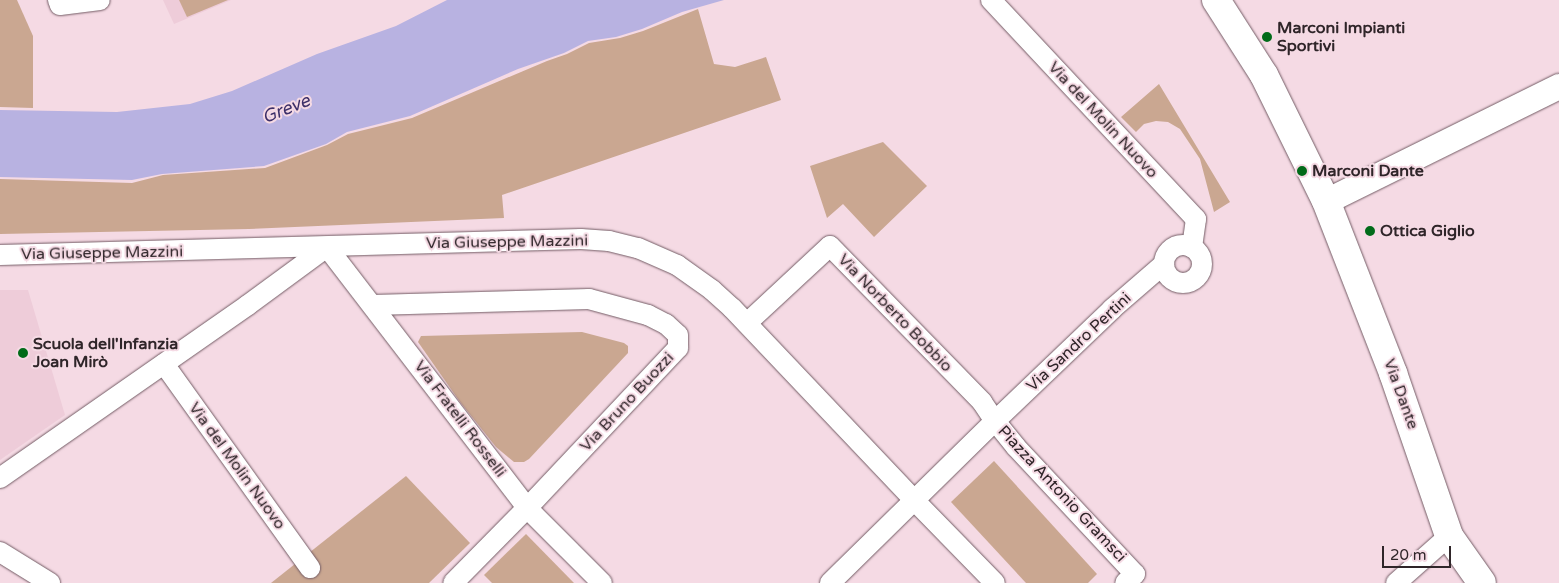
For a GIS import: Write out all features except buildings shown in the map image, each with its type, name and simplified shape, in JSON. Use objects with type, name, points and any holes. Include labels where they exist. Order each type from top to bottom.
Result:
[{"type":"main road","name":"Via Dante","points":[[1216,0],[1264,75],[1326,201],[1394,373],[1449,536],[1482,583]]},
{"type":"street","points":[[58,0],[60,5],[100,0]]},
{"type":"street","name":"Via del Molin Nuovo","points":[[991,0],[1196,219],[1192,248]]},
{"type":"street","points":[[1326,201],[1559,86]]},
{"type":"street","name":"Via Giuseppe Mazzini","points":[[0,255],[581,239],[609,241],[638,248],[677,265],[712,290],[747,323],[912,500]]},
{"type":"street","name":"Via Norberto Bobbio","points":[[747,323],[830,246],[982,402],[995,421]]},
{"type":"street","name":"Via Sandro Pertini","points":[[995,421],[1112,309],[1164,264],[1168,252],[1180,246],[1192,248]]},
{"type":"street","points":[[0,478],[164,364],[327,247]]},
{"type":"street","name":"Via Fratelli Rosselli","points":[[327,247],[527,508],[602,583]]},
{"type":"street","points":[[1164,264],[1165,270],[1172,280],[1183,283],[1189,282],[1199,274],[1202,263],[1192,248]]},
{"type":"street","name":"Via Bruno Buozzi","points":[[373,305],[588,300],[648,315],[666,324],[678,335],[678,348],[462,580]]},
{"type":"street","name":"Via del Molin Nuovo","points":[[164,364],[310,568]]},
{"type":"street","name":"Piazza Antonio Gramsci","points":[[830,583],[912,500],[995,421],[1016,447],[1135,574],[1126,583]]},
{"type":"street","points":[[912,500],[995,583]]},
{"type":"street","points":[[1396,583],[1449,536]]},
{"type":"street","points":[[0,552],[50,583]]},
{"type":"shaded area","points":[[0,0],[17,0],[33,36],[33,108],[0,107]]},
{"type":"shaded area","points":[[163,0],[231,0],[174,24]]},
{"type":"shaded area","points":[[179,0],[228,0],[187,17]]},
{"type":"shaded area","points":[[698,9],[714,64],[735,67],[766,57],[781,100],[502,195],[504,218],[249,229],[0,234],[0,179],[132,183],[163,175],[265,168],[327,145],[348,134],[412,118],[567,54],[589,43],[620,38],[643,31]]},
{"type":"shaded area","points":[[1159,84],[1230,202],[1214,212],[1200,159],[1180,129],[1168,122],[1156,121],[1144,124],[1136,132],[1121,117]]},
{"type":"shaded area","points":[[883,142],[927,186],[874,237],[843,204],[827,218],[810,166]]},
{"type":"shaded area","name":"Scuola dell'Infanzia Joan Mirò","points":[[0,290],[28,290],[65,415],[0,460]]},
{"type":"shaded area","points":[[582,332],[624,343],[628,346],[628,353],[529,459],[524,462],[514,462],[496,447],[460,402],[418,342],[421,336]]},
{"type":"shaded area","points":[[994,461],[1097,574],[1088,583],[1026,583],[951,502]]},
{"type":"shaded area","points":[[406,476],[470,543],[429,583],[271,583]]},
{"type":"shaded area","points":[[526,534],[574,583],[492,583],[484,575]]},
{"type":"water","name":"Greve","points":[[447,0],[724,0],[682,12],[642,29],[616,37],[588,41],[564,53],[518,69],[410,116],[347,132],[326,144],[264,166],[162,174],[132,180],[0,177],[0,110],[117,112],[190,104],[232,91],[317,54],[396,26]]},
{"type":"place","name":"Marconi Impianti Sportivi","points":[[1267,37]]},
{"type":"place","name":"Marconi Dante","points":[[1302,171]]},
{"type":"place","name":"Ottica Giglio","points":[[1370,231]]},
{"type":"place","name":"Scuola dell'Infanzia Joan Mirò","points":[[23,353]]}]
